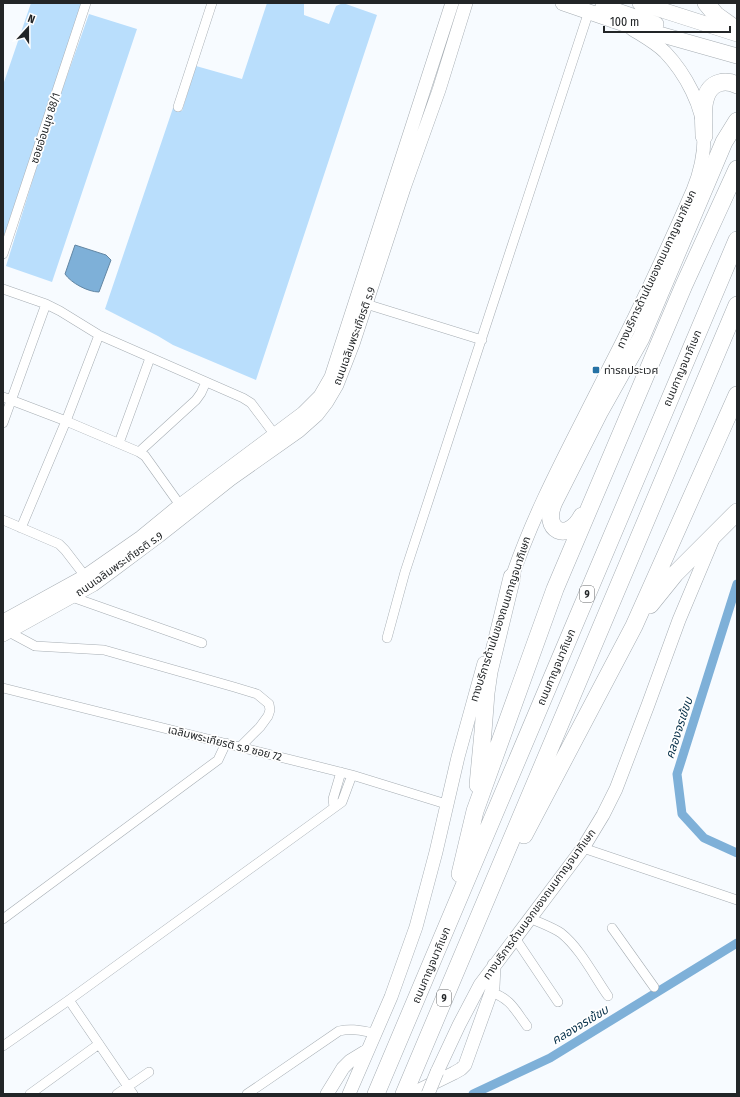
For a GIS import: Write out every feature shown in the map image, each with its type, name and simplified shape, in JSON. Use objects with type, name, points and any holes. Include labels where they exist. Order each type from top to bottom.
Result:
[{"type":"highway","points":[[706,3],[716,15],[737,30]]},
{"type":"highway","points":[[704,136],[705,103],[709,90],[715,84],[724,82],[737,86]]},
{"type":"highway","points":[[605,470],[574,528],[565,531],[556,529],[552,526],[550,517],[554,502],[600,411],[641,338],[724,142],[735,126]]},
{"type":"highway","points":[[447,926],[475,811],[552,595],[684,284],[737,169]]},
{"type":"highway","name":"ถนนกาญจนาภิเษก","points":[[376,1094],[737,240]]},
{"type":"highway","name":"9","points":[[407,1093],[483,906],[737,305]]},
{"type":"highway","points":[[483,906],[500,884],[634,626],[737,395]]},
{"type":"highway","points":[[634,626],[675,574],[735,514]]},
{"type":"highway","points":[[475,811],[488,678],[512,577]]},
{"type":"main road","name":"ถนนเฉลิมพระเกียรติ ร.9","points":[[5,629],[141,537],[180,505],[303,413],[320,396],[331,376],[452,3]]},
{"type":"main road","name":"ถนนเฉลิมพระเกียรติ ร.9","points":[[5,629],[72,597],[93,585],[159,536],[230,479],[299,431],[317,415],[327,402],[337,385],[353,344],[404,188],[439,90],[466,3]]},
{"type":"main road","points":[[563,3],[591,7],[666,27],[737,50]]},
{"type":"main road","points":[[640,3],[737,34]]},
{"type":"main road","points":[[591,7],[627,25],[737,56]]},
{"type":"main road","name":"ทางบริการด้านในของถนนกาญจนาภิเษก","points":[[349,1094],[396,983],[416,927],[436,852],[446,804],[479,679],[512,577],[534,519],[635,315],[693,190],[702,162],[704,136],[702,121],[698,107],[687,83],[678,68],[664,52],[627,25]]},
{"type":"main road","name":"ทางบริการด้านนอกของถนนกาญจนาภิเษก","points":[[428,1094],[459,1025],[480,985],[583,848],[603,815],[616,788],[679,620],[715,533]]},
{"type":"main road","points":[[407,1093],[461,1069],[465,1065],[491,992],[494,978],[494,965]]},
{"type":"main road","points":[[327,1094],[343,1068],[350,1061],[368,1050]]},
{"type":"street","name":"ซอยอ่อนนุช 88/1","points":[[3,254],[86,3]]},
{"type":"street","points":[[178,106],[212,3]]},
{"type":"street","points":[[387,638],[405,572],[591,7]]},
{"type":"street","points":[[3,289],[46,304],[99,335],[243,398],[251,403],[275,435]]},
{"type":"street","points":[[3,423],[7,399],[46,304]]},
{"type":"street","points":[[366,304],[482,340]]},
{"type":"street","points":[[21,528],[66,421],[99,335]]},
{"type":"street","points":[[119,443],[150,358]]},
{"type":"street","points":[[139,452],[196,400],[206,382]]},
{"type":"street","points":[[7,399],[66,421],[139,452],[145,456],[180,505]]},
{"type":"street","points":[[3,520],[59,544],[66,550],[85,576]]},
{"type":"street","points":[[72,597],[202,643]]},
{"type":"street","points":[[5,629],[35,646],[104,650],[256,694],[268,704],[270,710],[268,716],[260,727],[240,747]]},
{"type":"street","name":"เฉลิมพระเกียรติ ร.9 ซอย 72","points":[[3,688],[341,772],[446,804]]},
{"type":"street","points":[[3,919],[218,760],[226,743]]},
{"type":"street","points":[[334,807],[333,798],[341,772]]},
{"type":"street","points":[[3,1046],[69,1000],[342,802],[352,775]]},
{"type":"street","points":[[583,848],[737,900]]},
{"type":"street","points":[[530,918],[561,933],[570,942],[608,996]]},
{"type":"street","points":[[612,928],[654,987]]},
{"type":"street","points":[[515,938],[558,1002]]},
{"type":"street","points":[[491,992],[501,995],[507,999],[527,1026]]},
{"type":"street","points":[[69,1000],[130,1090]]},
{"type":"street","points":[[247,1094],[339,1031],[354,1029],[375,1033]]},
{"type":"street","points":[[30,1094],[99,1044]]},
{"type":"street","points":[[117,1094],[130,1090],[149,1072]]},
{"type":"shaded area","points":[[31,3],[82,3],[3,239],[3,85]]},
{"type":"shaded area","points":[[267,3],[304,3],[304,15],[329,24],[336,6],[343,3],[377,15],[256,380],[173,345],[105,309],[173,108],[182,111],[196,66],[242,79]]},
{"type":"shaded area","points":[[89,14],[137,29],[52,282],[6,266],[50,124]]},
{"type":"shaded area","points":[[75,245],[106,255],[111,260],[99,292],[95,292],[80,286],[71,281],[65,274]]},
{"type":"waterway","name":"คลองจรเข้ขบ","points":[[737,584],[677,774],[682,814],[704,838],[737,853]]},
{"type":"waterway","name":"คลองจรเข้ขบ","points":[[473,1094],[550,1058],[737,943]]},
{"type":"place","name":"ท่ารถประเวศ","points":[[596,370]]}]
